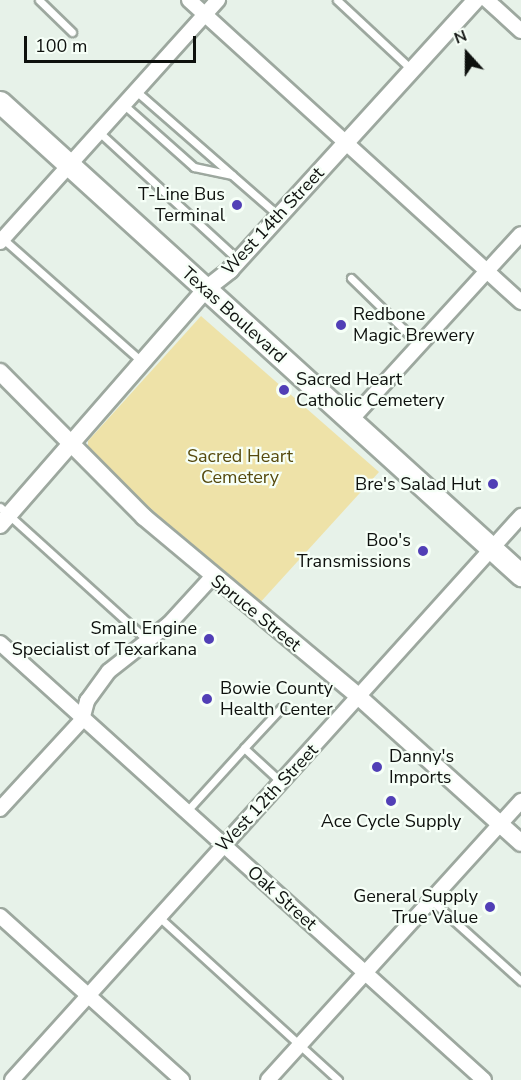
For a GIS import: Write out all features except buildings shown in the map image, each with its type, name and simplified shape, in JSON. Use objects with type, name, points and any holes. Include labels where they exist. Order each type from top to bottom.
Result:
[{"type":"main road","name":"Texas Boulevard","points":[[0,102],[521,575]]},
{"type":"street","points":[[189,0],[521,302]]},
{"type":"street","points":[[1,239],[218,0]]},
{"type":"street","name":"West 14th Street","points":[[3,516],[206,289],[238,260],[476,0]]},
{"type":"street","points":[[487,0],[521,31]]},
{"type":"street","points":[[350,421],[521,234]]},
{"type":"street","name":"Spruce Street","points":[[0,372],[68,445],[212,577],[359,697],[521,843]]},
{"type":"street","name":"West 12th Street","points":[[12,1080],[521,516]]},
{"type":"street","points":[[0,809],[82,720],[87,701],[109,671],[147,640],[212,577]]},
{"type":"street","name":"Oak Street","points":[[0,643],[82,720],[484,1080]]},
{"type":"street","points":[[268,1080],[521,801]]},
{"type":"street","points":[[0,916],[182,1080]]},
{"type":"lane","points":[[39,0],[72,33]]},
{"type":"lane","points":[[337,0],[412,70]]},
{"type":"lane","points":[[136,91],[279,216]]},
{"type":"lane","points":[[123,104],[194,167],[232,175]]},
{"type":"lane","points":[[99,132],[238,260]]},
{"type":"lane","points":[[1,239],[142,362]]},
{"type":"lane","points":[[351,278],[420,345]]},
{"type":"lane","points":[[3,516],[147,640]]},
{"type":"lane","points":[[186,812],[281,708]]},
{"type":"lane","points":[[244,748],[281,782]]},
{"type":"lane","points":[[431,900],[521,981]]},
{"type":"lane","points":[[159,917],[338,1080]]},
{"type":"green space","name":"Sacred Heart Cemetery","points":[[201,316],[379,472],[257,606],[88,451],[88,441]]},
{"type":"place","name":"T-Line Bus Terminal","points":[[237,205]]},
{"type":"place","name":"Redbone Magic Brewery","points":[[341,325]]},
{"type":"place","name":"Sacred Heart Catholic Cemetery","points":[[284,390]]},
{"type":"place","name":"Bre's Salad Hut","points":[[493,484]]},
{"type":"place","name":"Boo's Transmissions","points":[[423,551]]},
{"type":"place","name":"Small Engine Specialist of Texarkana","points":[[209,639]]},
{"type":"place","name":"Bowie County Health Center","points":[[207,699]]},
{"type":"place","name":"Danny's Imports","points":[[377,767]]},
{"type":"place","name":"Ace Cycle Supply","points":[[391,801]]},
{"type":"place","name":"General Supply True Value","points":[[490,907]]}]
